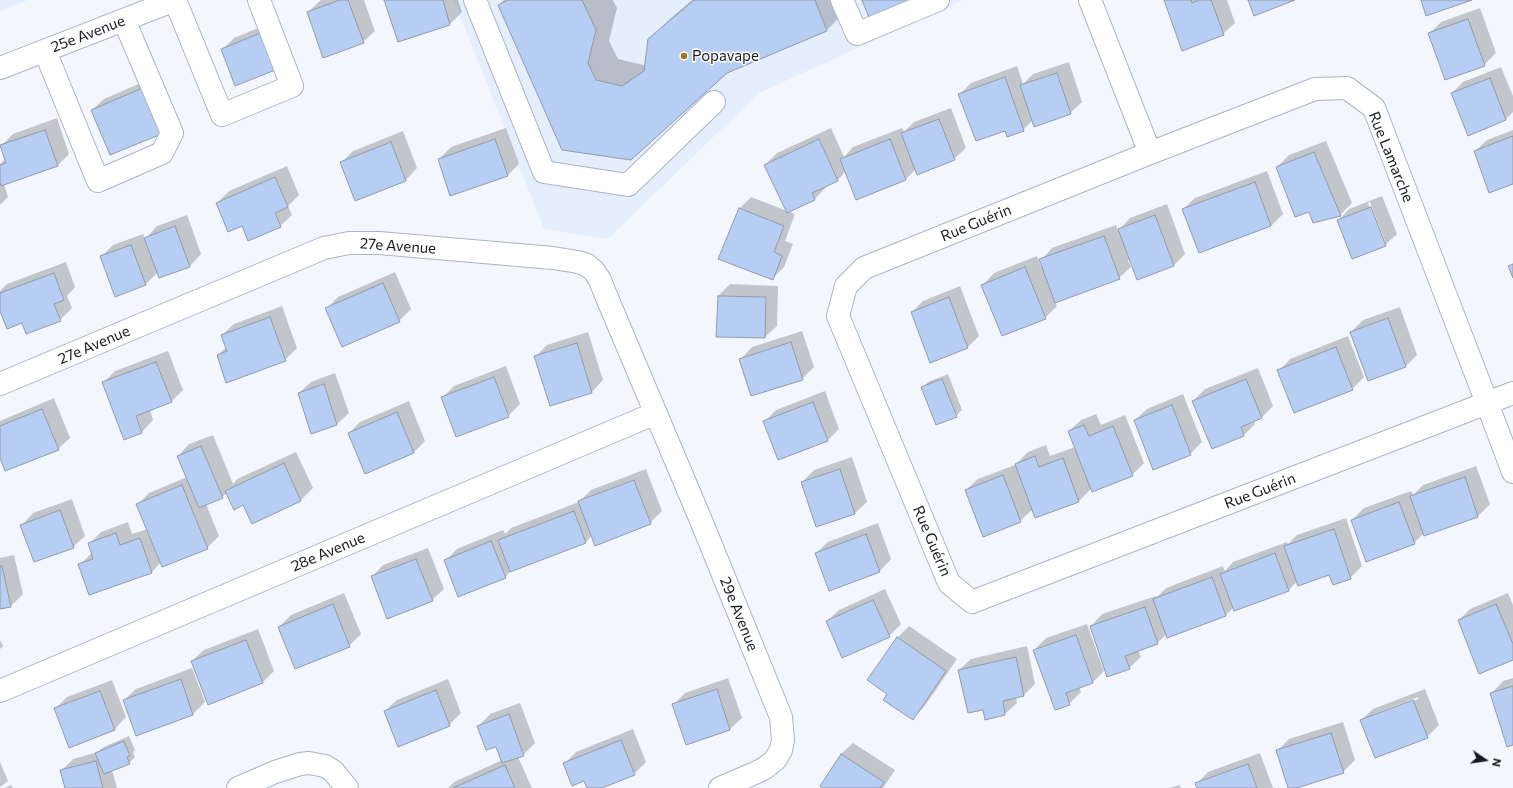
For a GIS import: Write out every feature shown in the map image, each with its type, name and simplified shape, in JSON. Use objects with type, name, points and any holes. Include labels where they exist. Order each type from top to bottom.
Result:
[{"type":"street","points":[[175,0],[222,115],[292,86],[259,0]]},
{"type":"street","name":"25e Avenue","points":[[0,68],[175,0]]},
{"type":"street","points":[[474,0],[544,172],[628,185],[714,102]]},
{"type":"street","points":[[842,0],[857,34],[938,0]]},
{"type":"street","points":[[1090,0],[1150,153]]},
{"type":"street","points":[[45,50],[98,181],[162,152],[172,133],[124,20]]},
{"type":"street","name":"Rue Lamarche","points":[[1150,153],[1315,90],[1347,88],[1374,108],[1513,472]]},
{"type":"street","name":"Rue Guérin","points":[[1150,153],[864,268],[846,286],[838,316],[949,583],[972,602],[1513,393]]},
{"type":"street","name":"27e Avenue","points":[[0,384],[324,248],[349,243],[366,242],[553,258],[578,262],[587,266],[594,271],[600,280],[656,413]]},
{"type":"street","name":"28e Avenue","points":[[0,691],[656,413]]},
{"type":"street","name":"29e Avenue","points":[[656,413],[776,705],[783,730],[781,750],[775,760],[756,773],[720,788]]},
{"type":"street","points":[[238,788],[275,772],[300,764],[310,763],[325,766],[336,774],[347,788]]},
{"type":"shaded area","points":[[0,0],[28,0],[0,11]]},
{"type":"shaded area","points":[[454,0],[963,0],[759,93],[608,239],[544,229]]},
{"type":"building","points":[[340,0],[348,0],[364,43],[323,58],[307,12]]},
{"type":"building","points":[[384,0],[443,0],[450,25],[398,42]]},
{"type":"building","points":[[508,0],[582,0],[596,30],[588,63],[596,80],[622,86],[644,71],[648,39],[694,0],[815,0],[827,31],[727,73],[631,160],[562,150],[498,5]]},
{"type":"building","points":[[862,0],[917,0],[870,20]]},
{"type":"building","points":[[1164,0],[1191,0],[1192,3],[1199,0],[1211,0],[1224,35],[1182,51]]},
{"type":"building","points":[[1248,0],[1295,0],[1254,16]]},
{"type":"building","points":[[1421,0],[1472,0],[1426,16]]},
{"type":"building","points":[[1468,19],[1485,66],[1445,80],[1428,33]]},
{"type":"building","points":[[263,32],[278,69],[235,86],[221,49]]},
{"type":"building","points":[[1057,73],[1071,114],[1034,127],[1020,85]]},
{"type":"building","points":[[1005,77],[1024,131],[1007,137],[1005,131],[976,141],[958,94]]},
{"type":"building","points":[[1490,78],[1506,120],[1468,136],[1451,93]]},
{"type":"building","points":[[145,87],[164,133],[110,155],[91,110]]},
{"type":"building","points":[[939,119],[955,160],[917,175],[901,133]]},
{"type":"building","points":[[45,130],[58,166],[1,186],[0,165],[6,163],[0,145]]},
{"type":"building","points":[[1513,136],[1513,184],[1489,193],[1474,151]]},
{"type":"building","points":[[495,139],[508,176],[450,196],[438,159]]},
{"type":"building","points":[[819,139],[838,181],[812,193],[815,200],[787,213],[764,165]]},
{"type":"building","points":[[890,139],[906,180],[856,200],[840,159]]},
{"type":"building","points":[[391,142],[406,181],[355,201],[340,162]]},
{"type":"building","points":[[1314,152],[1341,216],[1313,223],[1309,212],[1295,217],[1276,167]]},
{"type":"building","points":[[275,177],[288,207],[275,213],[281,227],[248,241],[242,226],[228,232],[216,203]]},
{"type":"building","points":[[1255,182],[1271,226],[1199,253],[1182,209]]},
{"type":"building","points":[[1371,207],[1386,246],[1352,259],[1337,220]]},
{"type":"building","points":[[739,208],[784,226],[774,252],[782,256],[773,280],[718,259]]},
{"type":"building","points":[[1155,215],[1174,266],[1137,280],[1118,229]]},
{"type":"building","points":[[175,226],[190,267],[159,278],[144,238]]},
{"type":"building","points":[[1104,236],[1120,279],[1055,303],[1039,259]]},
{"type":"building","points":[[131,245],[146,285],[115,297],[100,256]]},
{"type":"building","points":[[1513,264],[1513,278],[1508,266]]},
{"type":"building","points":[[1025,267],[1046,319],[1002,336],[981,285]]},
{"type":"building","points":[[54,273],[64,300],[54,304],[61,321],[26,334],[22,323],[7,329],[0,311],[0,293]]},
{"type":"building","points":[[383,283],[400,322],[342,347],[325,308]]},
{"type":"building","points":[[718,296],[766,297],[765,338],[716,337]]},
{"type":"building","points":[[949,297],[968,348],[930,363],[911,312]]},
{"type":"building","points":[[270,317],[286,361],[226,383],[217,355],[227,351],[221,335]]},
{"type":"building","points":[[1388,318],[1406,367],[1368,381],[1350,332]]},
{"type":"building","points":[[791,342],[803,380],[751,396],[739,359]]},
{"type":"building","points":[[577,343],[592,393],[550,406],[534,356]]},
{"type":"building","points":[[1336,347],[1353,390],[1294,413],[1277,370]]},
{"type":"building","points":[[156,362],[172,402],[136,416],[142,433],[124,440],[102,382]]},
{"type":"building","points":[[494,377],[509,417],[456,437],[441,397]]},
{"type":"building","points":[[942,379],[957,417],[936,425],[921,387]]},
{"type":"building","points":[[1246,379],[1262,418],[1241,427],[1244,436],[1212,449],[1192,401]]},
{"type":"building","points":[[324,384],[337,425],[311,434],[298,393]]},
{"type":"building","points":[[813,402],[828,441],[778,460],[763,421]]},
{"type":"building","points":[[1172,405],[1191,455],[1153,470],[1134,420]]},
{"type":"building","points":[[42,409],[59,450],[5,471],[0,458],[0,426]]},
{"type":"building","points":[[397,412],[414,453],[365,474],[348,433]]},
{"type":"building","points":[[1084,425],[1089,436],[1113,426],[1133,476],[1092,492],[1068,431]]},
{"type":"building","points":[[201,446],[223,498],[199,508],[177,456]]},
{"type":"building","points":[[1035,456],[1039,467],[1063,458],[1079,502],[1035,518],[1015,464]]},
{"type":"building","points":[[284,463],[301,501],[252,524],[243,505],[234,510],[225,491]]},
{"type":"building","points":[[840,469],[855,514],[816,527],[801,482]]},
{"type":"building","points":[[1003,475],[1021,522],[983,537],[965,490]]},
{"type":"building","points":[[1465,477],[1478,517],[1424,536],[1410,496]]},
{"type":"building","points":[[634,480],[651,524],[595,546],[578,501]]},
{"type":"building","points":[[182,485],[208,549],[162,567],[136,504]]},
{"type":"building","points":[[1399,502],[1415,544],[1366,562],[1351,520]]},
{"type":"building","points":[[60,510],[74,548],[34,562],[20,525]]},
{"type":"building","points":[[574,511],[586,543],[510,572],[498,540]]},
{"type":"building","points":[[1334,529],[1351,579],[1333,585],[1329,575],[1298,586],[1284,546]]},
{"type":"building","points":[[116,533],[120,545],[140,538],[152,573],[89,595],[78,564],[93,559],[88,543]]},
{"type":"building","points":[[866,534],[880,572],[829,591],[815,553]]},
{"type":"building","points":[[491,541],[506,578],[458,597],[444,560]]},
{"type":"building","points":[[1275,553],[1289,591],[1234,611],[1220,574]]},
{"type":"building","points":[[416,559],[433,601],[387,619],[371,576]]},
{"type":"building","points":[[0,566],[2,566],[11,607],[0,609]]},
{"type":"building","points":[[1212,577],[1226,616],[1167,638],[1153,599]]},
{"type":"building","points":[[873,600],[890,637],[842,658],[826,621]]},
{"type":"building","points":[[333,604],[350,647],[295,669],[278,627]]},
{"type":"building","points":[[1496,604],[1513,644],[1513,660],[1479,674],[1458,620]]},
{"type":"building","points":[[1145,607],[1158,644],[1125,656],[1130,669],[1107,677],[1090,626]]},
{"type":"building","points":[[1076,635],[1093,683],[1066,693],[1070,705],[1055,710],[1033,650]]},
{"type":"building","points":[[897,637],[946,671],[913,720],[883,700],[887,694],[867,680]]},
{"type":"building","points":[[246,640],[263,683],[208,705],[191,661]]},
{"type":"building","points":[[1016,657],[1024,696],[1003,701],[1005,715],[985,720],[983,710],[968,713],[958,670]]},
{"type":"building","points":[[181,679],[193,715],[136,736],[123,700]]},
{"type":"building","points":[[1513,686],[1513,745],[1507,747],[1490,693]]},
{"type":"building","points":[[717,689],[730,730],[686,745],[672,704]]},
{"type":"building","points":[[436,690],[450,726],[398,747],[384,711]]},
{"type":"building","points":[[100,691],[115,730],[69,748],[54,708]]},
{"type":"building","points":[[1413,700],[1428,738],[1375,758],[1360,720]]},
{"type":"building","points":[[509,714],[524,756],[502,763],[496,747],[486,750],[477,726]]},
{"type":"building","points":[[1331,733],[1344,773],[1297,788],[1288,788],[1276,750]]},
{"type":"building","points":[[621,740],[635,775],[602,788],[587,788],[584,781],[572,786],[563,763]]},
{"type":"building","points":[[124,741],[130,756],[127,757],[130,764],[104,774],[95,753]]},
{"type":"building","points":[[841,754],[884,782],[880,788],[822,788],[820,786]]},
{"type":"building","points":[[96,761],[103,788],[65,788],[60,770]]},
{"type":"building","points":[[1248,764],[1257,788],[1197,788],[1195,783]]},
{"type":"building","points":[[505,765],[515,788],[453,788]]},
{"type":"place","name":"Popavape","points":[[684,56]]}]
